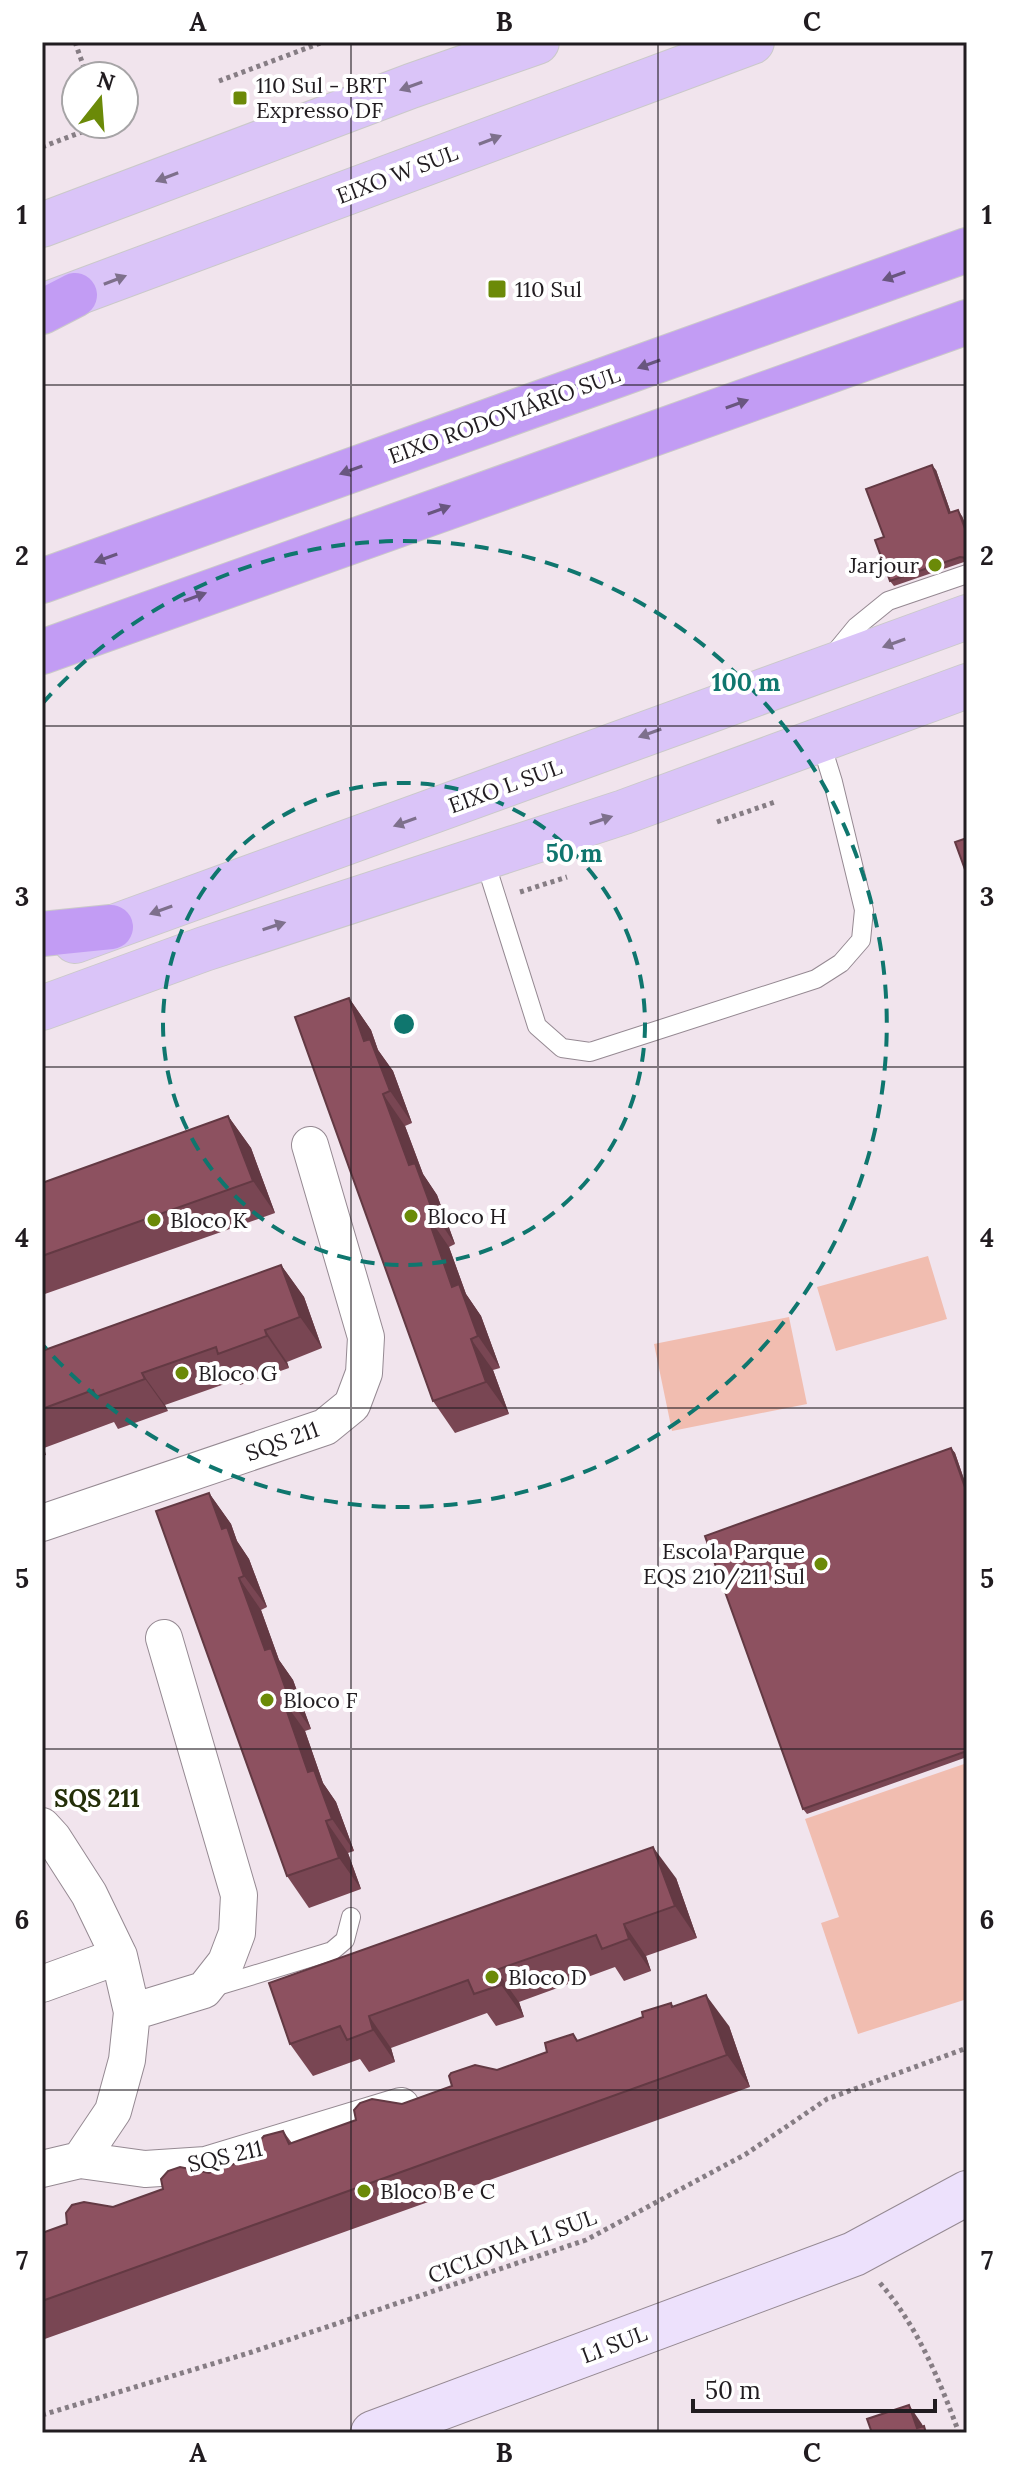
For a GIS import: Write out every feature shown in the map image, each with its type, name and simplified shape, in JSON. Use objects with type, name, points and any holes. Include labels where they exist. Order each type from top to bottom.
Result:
[{"type":"highway","name":"EIXO RODOVIÁRIO SUL","points":[[42,581],[967,250]]},
{"type":"highway","points":[[42,652],[967,322]]},
{"type":"highway","points":[[42,934],[111,927]]},
{"type":"main road","points":[[42,225],[411,86],[537,42]]},
{"type":"main road","name":"EIXO W SUL","points":[[53,304],[752,42]]},
{"type":"main road","name":"EIXO L SUL","points":[[42,954],[967,617]]},
{"type":"main road","points":[[42,1008],[204,949],[624,812],[967,686]]},
{"type":"street","name":"SQS 211","points":[[42,1523],[325,1427],[352,1405],[364,1373],[366,1337],[310,1145]]},
{"type":"street","points":[[132,2012],[204,1990],[226,1962],[237,1933],[239,1895],[164,1638]]},
{"type":"street","points":[[42,1826],[89,1894],[119,1956],[132,2012],[127,2060],[113,2111],[80,2160]]},
{"type":"street","points":[[42,1984],[119,1956]]},
{"type":"street","name":"SQS 211","points":[[42,2169],[80,2160],[145,2169],[206,2165],[437,2094]]},
{"type":"street","points":[[947,2222],[967,2181]]},
{"type":"street","name":"L1 SUL","points":[[373,2433],[947,2222],[967,2193]]},
{"type":"lane","points":[[822,669],[856,627],[888,601],[967,574]]},
{"type":"lane","points":[[484,858],[537,1026],[562,1048],[590,1052],[816,979],[841,963],[861,940],[864,910],[820,740]]},
{"type":"lane","points":[[204,1990],[332,1951],[345,1940],[351,1917]]},
{"type":"path","points":[[219,81],[323,42]]},
{"type":"path","points":[[717,822],[775,802]]},
{"type":"path","points":[[497,899],[567,877]]},
{"type":"path","name":"CICLOVIA L1 SUL","points":[[42,2415],[252,2352],[586,2240],[746,2154],[827,2099],[967,2048]]},
{"type":"path","points":[[854,2254],[893,2299],[920,2340],[959,2433]]},
{"type":"shaded area","points":[[928,1256],[947,1319],[836,1351],[817,1287]]},
{"type":"shaded area","points":[[789,1317],[807,1404],[672,1431],[654,1344]]},
{"type":"shaded area","points":[[967,1763],[967,1999],[858,2034],[821,1923],[839,1917],[805,1819]]},
{"type":"building","points":[[932,465],[949,513],[958,510],[967,534],[967,558],[960,557],[890,581],[875,540],[884,537],[866,489]]},
{"type":"building","points":[[967,838],[967,875],[955,842]]},
{"type":"building","name":"Bloco H","points":[[349,998],[364,1041],[370,1039],[390,1091],[383,1094],[409,1165],[415,1163],[433,1212],[427,1215],[452,1287],[459,1284],[478,1336],[471,1339],[486,1382],[433,1401],[295,1017]]},
{"type":"building","points":[[228,1116],[253,1181],[42,1256],[42,1183]]},
{"type":"building","points":[[281,1265],[300,1317],[265,1330],[267,1336],[218,1354],[216,1347],[142,1373],[145,1379],[96,1397],[93,1390],[42,1409],[42,1351]]},
{"type":"building","name":"Escola Parque EQS 210/211 Sul","points":[[951,1448],[967,1493],[967,1751],[803,1809],[705,1536]]},
{"type":"building","name":"Bloco F","points":[[209,1493],[222,1529],[227,1527],[244,1576],[239,1578],[265,1650],[271,1648],[289,1698],[283,1700],[308,1772],[314,1770],[332,1819],[326,1821],[339,1858],[287,1876],[156,1511]]},
{"type":"building","points":[[653,1847],[675,1906],[624,1924],[629,1939],[602,1949],[596,1935],[496,1970],[501,1985],[474,1994],[468,1980],[369,2016],[373,2030],[347,2040],[340,2026],[290,2044],[269,1983]]},
{"type":"building","points":[[706,1995],[727,2055],[42,2301],[42,2233],[67,2224],[66,2213],[72,2205],[84,2202],[113,2207],[163,2189],[161,2179],[168,2171],[180,2167],[209,2173],[259,2155],[257,2144],[264,2136],[283,2131],[289,2144],[356,2120],[354,2110],[360,2103],[372,2099],[402,2104],[452,2086],[451,2073],[475,2065],[497,2070],[547,2052],[545,2043],[573,2034],[577,2041],[643,2017],[642,2012],[671,2003],[672,2007]]},
{"type":"building","points":[[909,2405],[917,2428],[924,2426],[926,2433],[872,2433],[867,2419]]},
{"type":"place","name":"110 Sul - BRT Expresso DF","points":[[240,98]]},
{"type":"place","name":"110 Sul","points":[[497,289]]},
{"type":"place","name":"Jarjour","points":[[935,565]]},
{"type":"place","name":"Bloco H","points":[[411,1216]]},
{"type":"place","name":"Bloco K","points":[[154,1220]]},
{"type":"place","name":"Bloco G","points":[[182,1373]]},
{"type":"place","name":"Escola Parque EQS 210/211 Sul","points":[[821,1564]]},
{"type":"place","name":"Bloco F","points":[[267,1700]]},
{"type":"place","name":"Bloco D","points":[[492,1977]]},
{"type":"place","name":"Bloco B e C","points":[[364,2191]]},
{"type":"district","name":"SQS 211","points":[[97,1799]]}]
